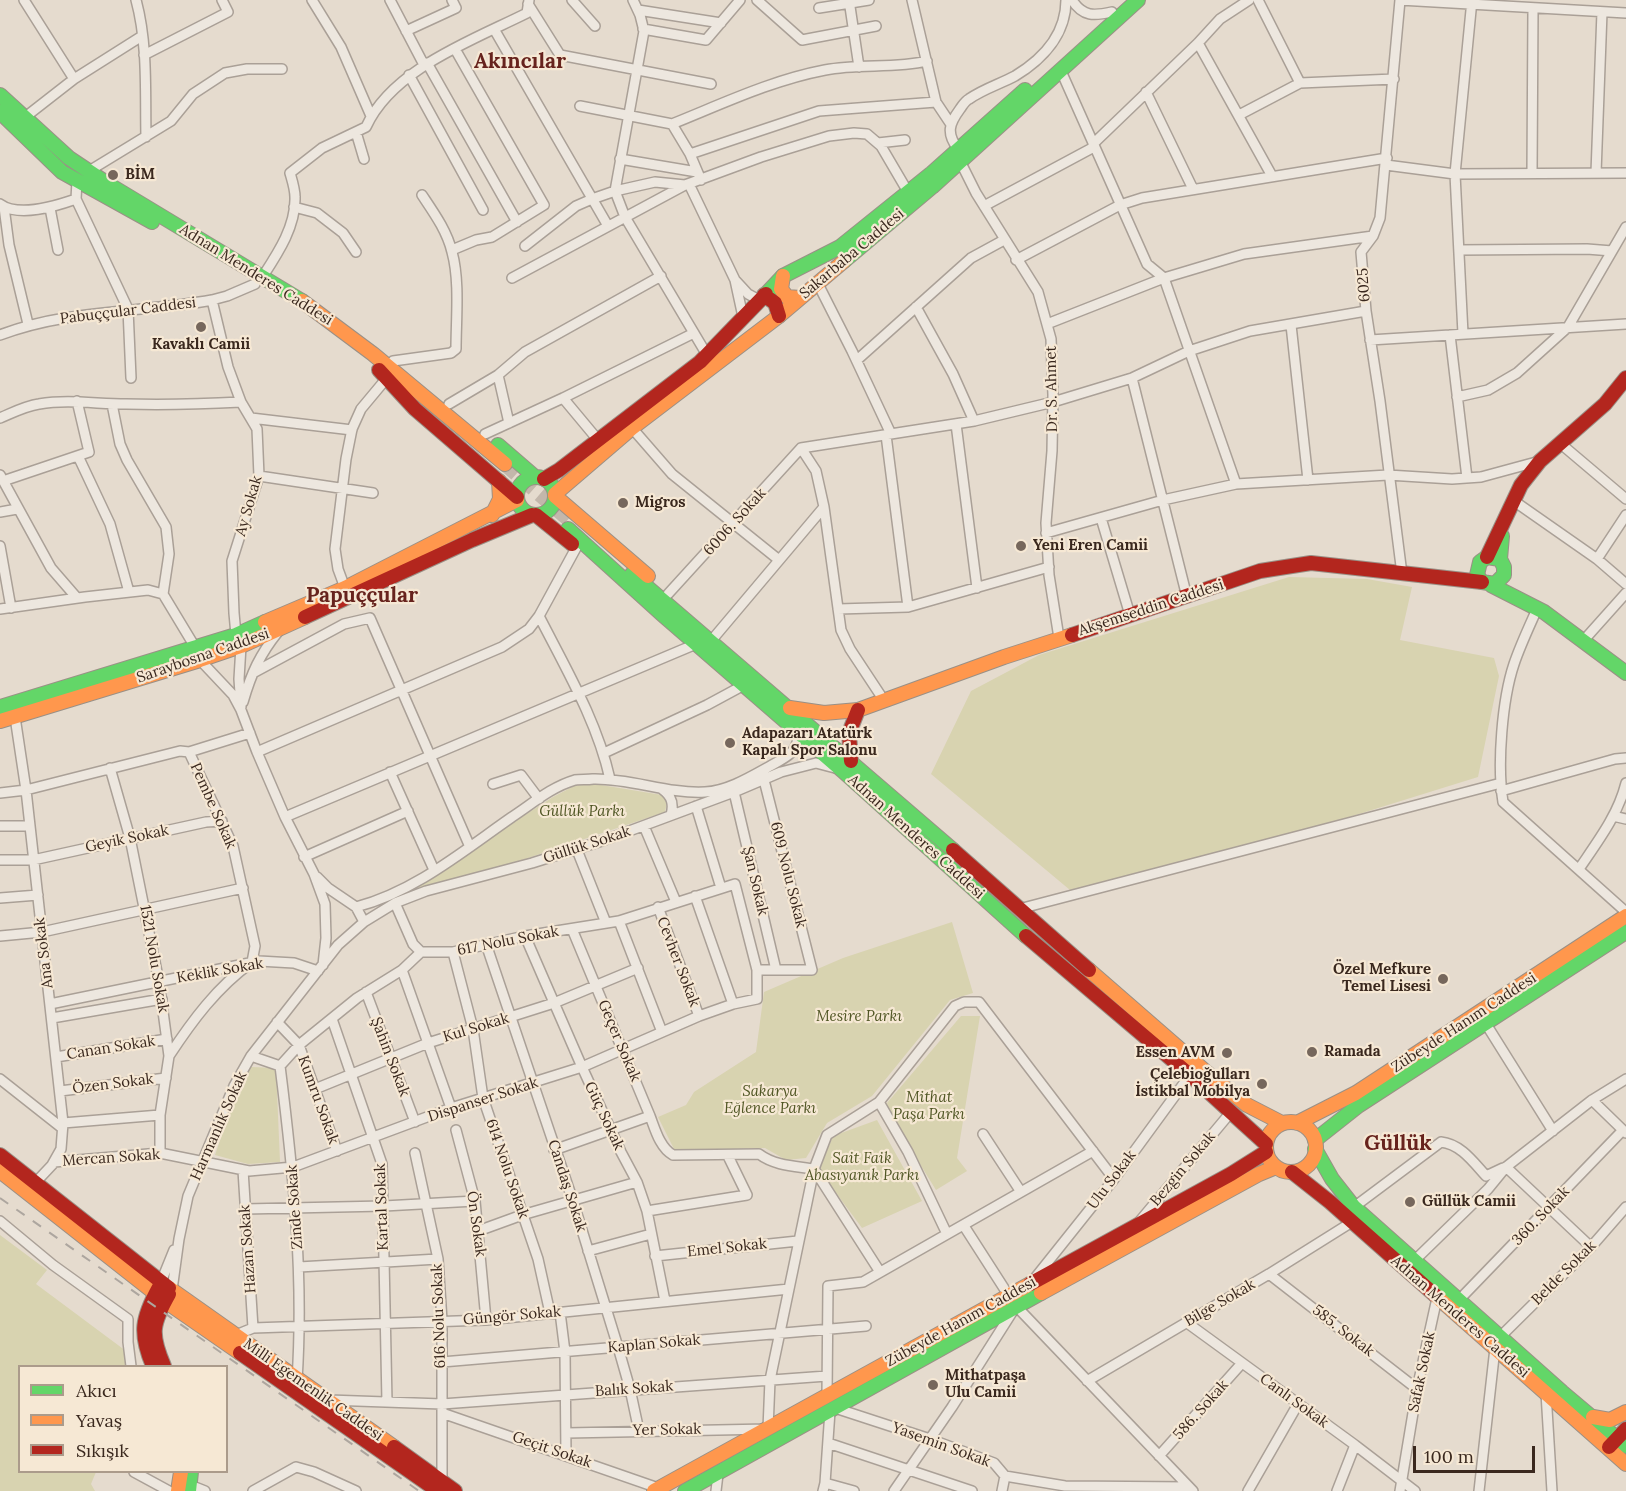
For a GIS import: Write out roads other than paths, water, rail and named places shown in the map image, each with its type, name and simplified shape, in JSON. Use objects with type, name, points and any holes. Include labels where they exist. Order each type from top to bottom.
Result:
[{"type":"main road","name":"Sakarbaba Caddesi","points":[[555,495],[632,428],[800,298],[959,155],[1124,0]]},
{"type":"main road","name":"Sakarbaba Caddesi","points":[[539,478],[598,440],[707,355],[783,276],[840,247],[908,192],[959,155],[1060,71],[1138,0]]},
{"type":"main road","name":"Adnan Menderes Caddesi","points":[[0,95],[69,158],[259,280],[317,322],[506,470]]},
{"type":"main road","name":"Adnan Menderes Caddesi","points":[[0,112],[62,172],[259,280],[306,303],[373,354],[506,470]]},
{"type":"main road","points":[[783,276],[781,289],[787,297],[800,298]]},
{"type":"main road","points":[[762,297],[771,298],[778,305],[779,316]]},
{"type":"main road","points":[[373,354],[393,362],[449,404],[484,434],[506,470],[522,510],[566,528],[576,548],[675,634],[696,639],[690,615],[555,495],[549,483],[539,478],[506,470]]},
{"type":"main road","points":[[1455,578],[1488,561],[1504,567],[1504,575],[1499,582],[1487,583],[1478,575],[1488,561],[1521,485],[1540,461],[1605,404],[1626,378]]},
{"type":"main road","points":[[570,509],[571,488],[586,467]]},
{"type":"main road","points":[[492,515],[497,509],[506,470]]},
{"type":"main road","points":[[517,499],[522,484],[539,478]]},
{"type":"main road","points":[[534,515],[548,511],[555,495]]},
{"type":"main road","name":"Saraybosna Caddesi","points":[[0,721],[200,660],[492,515],[517,499]]},
{"type":"main road","points":[[566,528],[552,523],[554,515],[562,508],[570,509]]},
{"type":"main road","name":"Saraybosna Caddesi","points":[[0,707],[195,646],[238,640],[280,628],[472,540],[534,515]]},
{"type":"main road","name":"Adnan Menderes Caddesi","points":[[566,528],[696,639],[798,733],[848,766],[1213,1078],[1247,1105],[1282,1123]]},
{"type":"main road","name":"Akşemseddin Caddesi","points":[[790,708],[815,714],[858,710],[883,699],[1059,638],[1260,571],[1311,563],[1487,583],[1521,598]]},
{"type":"main road","points":[[1504,575],[1521,598],[1584,640],[1626,673]]},
{"type":"main road","name":"Adnan Menderes Caddesi","points":[[696,639],[711,641],[790,708],[1004,917],[1190,1075],[1266,1148]]},
{"type":"main road","points":[[848,766],[849,733],[858,710]]},
{"type":"main road","name":"Zübeyde Hanım Caddesi","points":[[1297,1122],[1334,1106],[1376,1081],[1626,914]]},
{"type":"main road","name":"Zübeyde Hanım Caddesi","points":[[1315,1145],[1358,1106],[1626,932]]},
{"type":"main road","points":[[1297,1122],[1310,1131],[1315,1145],[1311,1162],[1304,1168],[1292,1172],[1272,1164],[1266,1148],[1269,1133],[1282,1123],[1297,1122]]},
{"type":"main road","name":"Adnan Menderes Caddesi","points":[[1315,1145],[1332,1179],[1354,1207],[1458,1301],[1546,1393],[1614,1439]]},
{"type":"main road","name":"Zübeyde Hanım Caddesi","points":[[685,1491],[832,1409],[1013,1301],[1032,1283],[1231,1174],[1266,1148]]},
{"type":"main road","name":"Milli Egemenlik Caddesi","points":[[0,1155],[36,1182],[163,1292],[236,1335],[328,1400],[440,1486]]},
{"type":"main road","name":"Zübeyde Hanım Caddesi","points":[[658,1490],[827,1395],[1276,1167]]},
{"type":"main road","name":"Milli Egemenlik Caddesi","points":[[0,1171],[163,1292],[440,1486],[455,1491]]},
{"type":"main road","name":"Adnan Menderes Caddesi","points":[[1292,1172],[1306,1181],[1437,1298],[1588,1414],[1614,1439],[1626,1464]]},
{"type":"main road","points":[[153,1365],[144,1341],[143,1318],[163,1292]]},
{"type":"main road","points":[[163,1292],[153,1335],[154,1343],[165,1365]]},
{"type":"main road","points":[[1588,1414],[1609,1422],[1626,1412]]},
{"type":"main road","points":[[1614,1439],[1626,1412]]},
{"type":"street","points":[[24,0],[74,79]]},
{"type":"street","points":[[136,0],[144,55],[146,137]]},
{"type":"street","points":[[144,55],[228,12],[222,0]]},
{"type":"street","points":[[312,0],[341,47],[371,116]]},
{"type":"street","points":[[390,0],[517,222]]},
{"type":"street","points":[[406,31],[456,8],[452,0]]},
{"type":"street","points":[[572,0],[595,26]]},
{"type":"street","points":[[633,0],[643,29],[615,191],[625,217],[707,355]]},
{"type":"street","points":[[643,29],[706,40],[740,0]]},
{"type":"street","points":[[757,0],[802,40],[876,26]]},
{"type":"street","points":[[819,8],[850,1],[869,0]]},
{"type":"street","points":[[690,154],[819,111],[936,102],[912,0]]},
{"type":"street","points":[[950,123],[967,100],[1016,75],[1038,59],[1056,41],[1066,16],[1066,0]]},
{"type":"street","points":[[1072,0],[1078,10],[1094,15],[1112,12]]},
{"type":"street","points":[[984,206],[1094,145],[1220,19],[1249,0]]},
{"type":"street","points":[[1258,0],[1300,83]]},
{"type":"street","points":[[1400,0],[1472,2],[1533,9],[1626,14]]},
{"type":"street","name":"6025","points":[[1400,0],[1380,218],[1373,236],[1361,252],[1366,311],[1402,574]]},
{"type":"street","points":[[850,1],[859,67]]},
{"type":"street","points":[[259,280],[280,250],[291,222],[296,196],[290,173],[322,148],[366,127],[371,116],[409,75],[426,64],[527,13],[529,2]]},
{"type":"street","points":[[529,2],[560,55],[711,84]]},
{"type":"street","points":[[1463,334],[1455,174],[1472,2]]},
{"type":"street","points":[[1532,174],[1533,9]]},
{"type":"street","points":[[638,10],[721,23]]},
{"type":"street","points":[[1596,173],[1602,12]]},
{"type":"street","points":[[494,30],[608,226]]},
{"type":"street","points":[[24,118],[74,79],[142,36]]},
{"type":"street","points":[[1198,43],[1272,176]]},
{"type":"street","points":[[452,250],[476,240],[492,237],[544,206],[455,49]]},
{"type":"street","points":[[580,106],[672,123],[783,80],[827,69],[913,65],[927,61]]},
{"type":"street","points":[[89,171],[171,120],[193,94],[225,73],[247,69],[282,69]]},
{"type":"street","points":[[1060,71],[1147,264],[1164,278],[1236,484]]},
{"type":"street","points":[[409,75],[483,210]]},
{"type":"street","points":[[1239,115],[1300,83],[1394,78]]},
{"type":"street","points":[[1146,92],[1193,189]]},
{"type":"street","name":"Dr. S. Ahmet","points":[[936,102],[950,123],[951,140],[984,206],[1038,292],[1051,339],[1052,451],[1046,533],[1048,567],[1059,638]]},
{"type":"street","points":[[672,123],[690,154],[699,176]]},
{"type":"street","points":[[356,132],[364,159]]},
{"type":"street","points":[[512,278],[687,185],[699,176],[829,136],[867,134],[878,143],[908,192]]},
{"type":"street","points":[[878,143],[905,140]]},
{"type":"street","points":[[620,159],[699,176]]},
{"type":"street","points":[[1016,260],[1120,205],[1142,198],[1272,176],[1386,161],[1455,174],[1626,173]]},
{"type":"street","points":[[77,181],[76,199],[128,309],[131,378]]},
{"type":"street","points":[[525,246],[576,206],[592,199],[615,191],[656,182],[687,185]]},
{"type":"street","points":[[687,185],[735,280],[743,317]]},
{"type":"street","points":[[393,362],[451,353],[456,349],[456,269],[452,250],[442,227],[422,195]]},
{"type":"street","points":[[28,324],[5,245],[2,206],[24,210],[50,208],[76,199]]},
{"type":"street","points":[[294,207],[317,213],[343,233],[356,252]]},
{"type":"street","points":[[50,208],[58,250]]},
{"type":"street","points":[[1457,397],[1488,390],[1517,373],[1568,327],[1626,227]]},
{"type":"street","points":[[1047,324],[1164,278],[1244,254],[1373,236]]},
{"type":"street","points":[[857,360],[971,258],[1004,240]]},
{"type":"street","points":[[1459,250],[1587,249],[1612,251]]},
{"type":"street","points":[[449,404],[498,375],[525,352],[661,276]]},
{"type":"street","name":"Pabuççular Caddesi","points":[[0,335],[28,324],[227,297],[259,280]]},
{"type":"street","points":[[735,280],[748,294],[762,297]]},
{"type":"street","points":[[817,282],[857,360],[889,434],[908,607]]},
{"type":"street","name":"Ay Sokak","points":[[212,300],[228,367],[241,402],[257,429],[260,476],[232,561],[238,640]]},
{"type":"street","points":[[916,307],[953,374],[974,421]]},
{"type":"street","points":[[883,699],[850,649],[841,630],[824,507],[816,471],[801,448],[974,421],[1053,402],[1131,378],[1189,351],[1250,331],[1366,311]]},
{"type":"street","points":[[1370,339],[1626,324]]},
{"type":"street","points":[[1291,325],[1308,480]]},
{"type":"street","points":[[484,434],[694,333]]},
{"type":"street","points":[[1450,334],[1467,478]]},
{"type":"street","points":[[345,588],[338,569],[335,549],[352,430],[361,409],[382,374]]},
{"type":"street","points":[[498,375],[509,423]]},
{"type":"street","points":[[1131,378],[1187,597]]},
{"type":"street","points":[[563,398],[598,440]]},
{"type":"street","points":[[0,418],[38,404],[77,401],[184,405],[241,402]]},
{"type":"street","points":[[77,401],[89,452],[2,478],[51,568],[77,598]]},
{"type":"street","points":[[112,404],[124,452],[166,527],[169,554],[163,594],[195,646],[200,660],[233,695],[285,817],[314,874],[325,904],[326,938],[321,968]]},
{"type":"street","points":[[251,418],[352,430]]},
{"type":"street","points":[[956,424],[977,588]]},
{"type":"street","points":[[632,428],[672,474],[734,522],[779,561]]},
{"type":"street","points":[[1561,444],[1626,499]]},
{"type":"street","name":"6006. Sokak","points":[[668,594],[801,448]]},
{"type":"street","points":[[78,456],[110,524],[129,592]]},
{"type":"street","points":[[1046,533],[1163,500],[1236,484],[1388,475],[1481,477],[1540,461]]},
{"type":"street","points":[[260,476],[373,493]]},
{"type":"street","points":[[1514,501],[1597,559],[1626,584]]},
{"type":"street","points":[[711,641],[824,507]]},
{"type":"street","points":[[0,512],[17,509]]},
{"type":"street","points":[[1597,559],[1626,515]]},
{"type":"street","points":[[1101,518],[1130,615]]},
{"type":"street","points":[[0,546],[10,608]]},
{"type":"street","points":[[257,752],[502,647],[529,629],[539,616],[576,548]]},
{"type":"street","points":[[838,609],[908,607],[1048,567]]},
{"type":"street","points":[[0,609],[148,590],[163,594]]},
{"type":"street","points":[[1584,640],[1626,593]]},
{"type":"street","points":[[1537,609],[1514,663],[1506,694],[1501,787],[1503,802],[1626,914]]},
{"type":"street","points":[[539,616],[578,693],[604,753],[610,779]]},
{"type":"street","points":[[253,673],[344,624],[370,618],[470,847]]},
{"type":"street","points":[[241,710],[263,651],[280,628]]},
{"type":"street","points":[[285,817],[578,693],[696,639]]},
{"type":"street","points":[[238,640],[241,710]]},
{"type":"street","points":[[604,753],[707,705],[744,685]]},
{"type":"street","name":"Ana Sokak","points":[[15,717],[27,790],[62,1125],[61,1149],[54,1162],[36,1182]]},
{"type":"street","points":[[189,752],[250,733]]},
{"type":"street","points":[[356,907],[399,892],[470,847],[548,792],[575,780],[610,779],[689,792],[708,792],[730,786],[756,774],[792,753],[799,744],[798,733]]},
{"type":"street","name":"Pembe Sokak","points":[[0,793],[27,790],[180,751],[189,752],[233,846],[255,946],[252,962]]},
{"type":"street","points":[[1018,909],[1501,787],[1626,758]]},
{"type":"street","name":"Güllük Sokak","points":[[364,922],[395,903],[426,891],[577,850],[802,765],[816,763],[848,766]]},
{"type":"street","name":"1521 Nolu Sokak","points":[[110,768],[130,838],[146,909],[162,999],[169,1056],[160,1115],[160,1153]]},
{"type":"street","points":[[390,772],[434,870]]},
{"type":"street","points":[[493,784],[521,775],[538,799]]},
{"type":"street","name":"609 Nolu Sokak","points":[[764,780],[812,970],[776,970]]},
{"type":"street","points":[[1579,869],[1608,827],[1623,796],[1626,783]]},
{"type":"street","points":[[658,787],[668,794],[672,801],[671,815]]},
{"type":"street","name":"Şan Sokak","points":[[734,792],[776,970]]},
{"type":"street","points":[[696,806],[721,888]]},
{"type":"street","points":[[304,856],[408,811]]},
{"type":"street","points":[[1613,816],[1626,819]]},
{"type":"street","name":"Geyik Sokak","points":[[0,860],[33,860],[206,822],[222,821]]},
{"type":"street","points":[[0,826],[30,826]]},
{"type":"street","points":[[644,826],[676,902]]},
{"type":"street","points":[[577,850],[606,923]]},
{"type":"street","points":[[314,874],[339,896],[356,907],[364,922]]},
{"type":"street","name":"617 Nolu Sokak","points":[[421,952],[453,952],[525,936],[619,921],[735,884],[757,970]]},
{"type":"street","points":[[0,936],[42,932],[243,888]]},
{"type":"street","points":[[0,898],[38,895]]},
{"type":"street","points":[[325,904],[330,897],[339,896]]},
{"type":"street","points":[[695,896],[733,1004]]},
{"type":"street","points":[[251,1056],[280,1066],[299,1045],[366,992],[402,970],[421,952],[413,944],[395,903]]},
{"type":"street","name":"Cevher Sokak","points":[[658,908],[699,1016]]},
{"type":"street","points":[[619,921],[662,1032]]},
{"type":"street","name":"Harmanlık Sokak","points":[[163,1292],[188,1196],[234,1086],[251,1056],[338,945],[364,922]]},
{"type":"street","name":"Geçer Sokak","points":[[572,929],[662,1143],[673,1155],[728,1156]]},
{"type":"street","name":"Güç Sokak","points":[[525,936],[610,1130],[637,1182],[647,1211],[665,1301]]},
{"type":"street","points":[[326,938],[338,945]]},
{"type":"street","name":"Candaş Sokak","points":[[486,944],[573,1201],[618,1347],[639,1431]]},
{"type":"street","name":"614 Nolu Sokak","points":[[453,952],[472,1029],[483,1098],[538,1259],[565,1352],[566,1455]]},
{"type":"street","name":"Keklik Sokak","points":[[50,1004],[259,961],[294,963],[321,968]]},
{"type":"street","points":[[169,1056],[209,1001],[232,976],[252,962]]},
{"type":"street","name":"Kul Sokak","points":[[315,1089],[428,1043],[554,1003],[638,969]]},
{"type":"street","points":[[402,970],[451,1108]]},
{"type":"street","points":[[757,970],[776,970]]},
{"type":"street","name":"Dispanser Sokak","points":[[204,1160],[249,1171],[293,1167],[451,1108],[582,1067],[699,1016],[733,1004],[757,999],[757,970]]},
{"type":"street","name":"Şahin Sokak","points":[[366,992],[415,1122]]},
{"type":"street","points":[[52,1018],[162,999]]},
{"type":"street","points":[[768,1429],[770,1380],[814,1169],[827,1135],[879,1102],[955,1006],[964,1002],[979,1002],[1114,1179]]},
{"type":"street","name":"Kartal Sokak","points":[[332,1019],[382,1164],[387,1402]]},
{"type":"street","name":"Kumru Sokak","points":[[277,1022],[299,1045],[337,1151]]},
{"type":"street","points":[[1486,1024],[1553,1131]]},
{"type":"street","name":"Canan Sokak","points":[[56,1057],[167,1039]]},
{"type":"street","name":"Zinde Sokak","points":[[280,1066],[296,1209],[301,1327],[297,1380]]},
{"type":"street","name":"Ulu Sokak","points":[[1032,1283],[1114,1179],[1190,1075]]},
{"type":"street","name":"Özen Sokak","points":[[60,1091],[166,1078]]},
{"type":"street","points":[[0,1079],[62,1125],[160,1115]]},
{"type":"street","points":[[1354,1207],[1441,1142],[1450,1143],[1462,1151],[1486,1176],[1506,1167],[1592,1101],[1626,1079]]},
{"type":"street","points":[[1592,1101],[1625,1132]]},
{"type":"street","points":[[879,1102],[908,1152],[947,1234]]},
{"type":"street","name":"Bezgin Sokak","points":[[1135,1226],[1231,1112]]},
{"type":"street","points":[[554,1150],[650,1116]]},
{"type":"street","name":"Ön Sokak","points":[[456,1130],[475,1201],[486,1320]]},
{"type":"street","name":"360. Sokak","points":[[1458,1301],[1625,1132]]},
{"type":"street","points":[[982,1134],[1022,1192]]},
{"type":"street","points":[[827,1395],[828,1286],[863,1282],[1093,1151]]},
{"type":"street","name":"Mercan Sokak","points":[[54,1162],[160,1153],[204,1160]]},
{"type":"street","name":"616 Nolu Sokak","points":[[415,1153],[438,1259],[442,1321],[440,1486]]},
{"type":"street","points":[[647,1211],[747,1195],[728,1156],[759,1154],[778,1164],[814,1169],[880,1272]]},
{"type":"street","points":[[1506,1167],[1591,1247]]},
{"type":"street","points":[[1414,1261],[1488,1189],[1506,1167]]},
{"type":"street","name":"Hazan Sokak","points":[[243,1170],[253,1329]]},
{"type":"street","points":[[478,1231],[522,1215],[637,1182]]},
{"type":"street","points":[[245,1209],[384,1206],[475,1201]]},
{"type":"street","name":"Belde Sokak","points":[[1497,1343],[1591,1247],[1626,1207]]},
{"type":"street","points":[[0,1221],[53,1265],[128,1319],[131,1365]]},
{"type":"street","name":"Bilge Sokak","points":[[1087,1381],[1269,1274],[1352,1222]]},
{"type":"street","points":[[964,1226],[1013,1301],[1160,1456],[1187,1489]]},
{"type":"street","points":[[588,1251],[651,1234]]},
{"type":"street","name":"Emel Sokak","points":[[655,1256],[798,1241]]},
{"type":"street","points":[[299,1267],[438,1259]]},
{"type":"street","name":"585. Sokak","points":[[1269,1274],[1417,1389]]},
{"type":"street","name":"Güngör Sokak","points":[[236,1335],[253,1329],[486,1320],[789,1289]]},
{"type":"street","name":"Safak Sokak","points":[[1401,1486],[1417,1389],[1437,1298]]},
{"type":"street","points":[[894,1491],[930,1438],[1013,1301]]},
{"type":"street","name":"Canlı Sokak","points":[[1186,1322],[1355,1445],[1401,1486],[1415,1491]]},
{"type":"street","name":"Kaplan Sokak","points":[[442,1362],[866,1326]]},
{"type":"street","points":[[1479,1491],[1497,1343]]},
{"type":"street","name":"586. Sokak","points":[[1160,1456],[1242,1363]]},
{"type":"street","name":"Balık Sokak","points":[[442,1409],[566,1394],[827,1376]]},
{"type":"street","points":[[1546,1393],[1552,1491]]},
{"type":"street","name":"Geçit Sokak","points":[[328,1400],[387,1402],[442,1409],[658,1490]]},
{"type":"street","points":[[1248,1491],[1298,1404]]},
{"type":"street","points":[[832,1409],[824,1487],[854,1491]]},
{"type":"street","name":"Yasemin Sokak","points":[[832,1409],[930,1438],[994,1463],[1005,1476],[1054,1487],[1187,1489]]},
{"type":"street","name":"Yer Sokak","points":[[567,1433],[768,1429]]},
{"type":"street","points":[[828,1443],[972,1491]]},
{"type":"street","points":[[1337,1491],[1355,1445]]},
{"type":"street","points":[[253,1491],[296,1467],[314,1472],[356,1491]]},
{"type":"street","points":[[136,1473],[169,1491]]},
{"type":"street","points":[[716,1491],[718,1474]]},
{"type":"street","points":[[1002,1491],[1005,1476]]},
{"type":"street","points":[[185,1482],[204,1491]]},
{"type":"tunnel","points":[[505,464],[575,525]]},
{"type":"railway","points":[[0,1198],[419,1491]]},
{"type":"place","name":"BİM","points":[[113,175]]},
{"type":"place","name":"Kavaklı Camii","points":[[201,327]]},
{"type":"place","name":"Migros","points":[[623,503]]},
{"type":"place","name":"Yeni Eren Camii","points":[[1021,546]]},
{"type":"place","name":"Adapazarı Atatürk Kapalı Spor Salonu","points":[[730,743]]},
{"type":"place","name":"Özel Mefkure Temel Lisesi","points":[[1443,979]]},
{"type":"place","name":"Ramada","points":[[1312,1052]]},
{"type":"place","name":"Essen AVM","points":[[1227,1053]]},
{"type":"place","name":"Çelebioğulları İstikbal Mobilya","points":[[1262,1084]]},
{"type":"place","name":"Güllük Camii","points":[[1410,1202]]},
{"type":"place","name":"Mithatpaşa Ulu Camii","points":[[933,1385]]},
{"type":"district","name":"Akıncılar","points":[[520,62]]},
{"type":"district","name":"Papuççular","points":[[362,596]]},
{"type":"district","name":"Güllük","points":[[1398,1144]]},
{"type":"park label","name":"Güllük Parkı","points":[[582,812]]},
{"type":"park label","name":"Mesire Parkı","points":[[859,1017]]},
{"type":"park label","name":"Sakarya Eğlence Parkı","points":[[770,1100]]},
{"type":"park label","name":"Mithat Paşa Parkı","points":[[929,1106]]},
{"type":"park label","name":"Sait Faik Abasıyanık Parkı","points":[[862,1168]]}]
